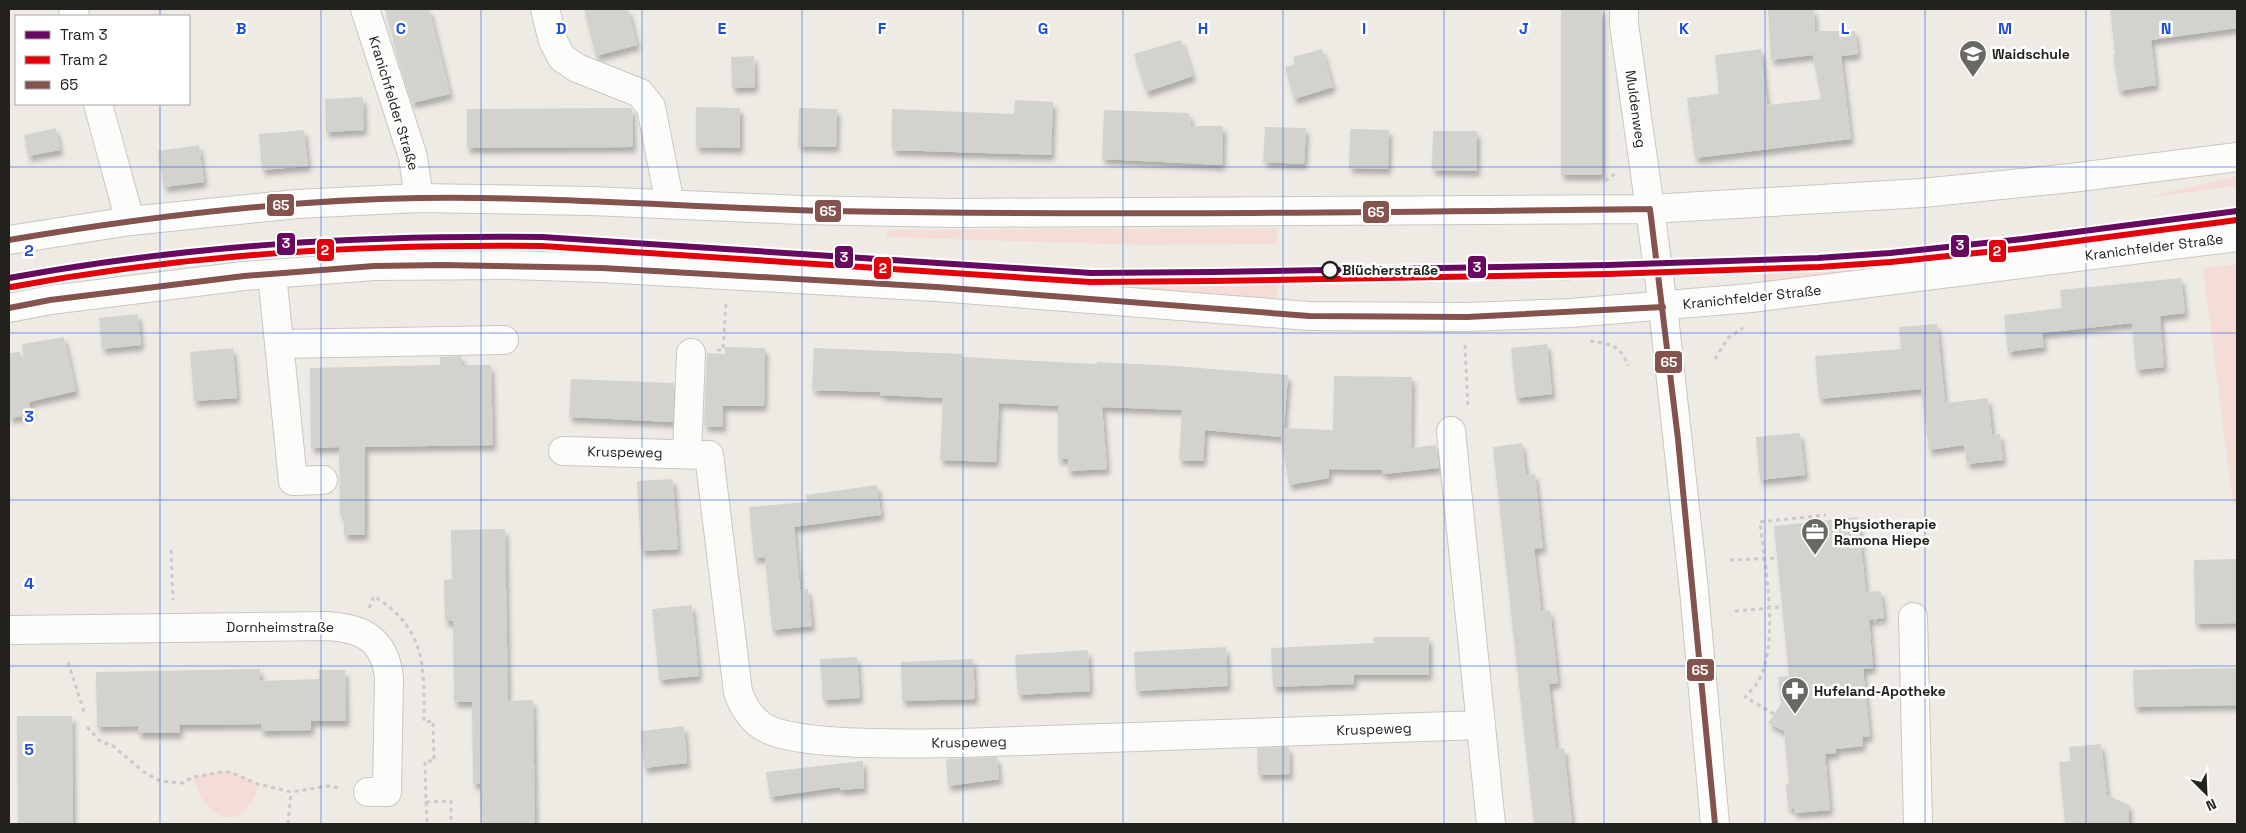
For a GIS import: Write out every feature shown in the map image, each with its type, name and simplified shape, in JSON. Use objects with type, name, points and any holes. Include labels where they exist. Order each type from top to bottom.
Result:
[{"type":"main road","name":"Kranichfelder Straße","points":[[365,9],[413,157],[419,198]]},
{"type":"main road","points":[[545,9],[553,41],[562,58],[577,68],[640,93],[652,107],[670,204]]},
{"type":"main road","name":"Muldenweg","points":[[1624,9],[1624,24],[1663,307]]},
{"type":"main road","points":[[98,105],[130,221]]},
{"type":"main road","points":[[9,240],[130,221],[297,204],[419,198],[952,213],[1650,209],[1922,193],[2071,178],[2237,157]]},
{"type":"main road","name":"Kranichfelder Straße","points":[[9,308],[50,300],[272,274],[374,266],[512,265],[602,268],[937,287],[1309,316],[1477,316],[1663,307],[1760,297],[2237,237]]},
{"type":"main road","points":[[272,274],[293,481],[323,480]]},
{"type":"main road","points":[[1663,307],[1694,590],[1716,824]]},
{"type":"main road","points":[[280,344],[504,340]]},
{"type":"main road","points":[[688,454],[691,353]]},
{"type":"main road","points":[[1460,424],[1481,725],[1491,824]]},
{"type":"main road","name":"Kruspeweg","points":[[563,450],[709,455],[738,692],[742,702],[754,719],[781,735],[804,739],[868,742],[962,743],[1481,725]]},
{"type":"main road","points":[[1913,617],[1918,824]]},
{"type":"main road","name":"Dornheimstraße","points":[[9,630],[327,626],[357,630],[373,640],[386,660],[389,678],[387,792],[368,792]]},
{"type":"path","points":[[1559,280],[1570,278]]},
{"type":"path","points":[[691,353],[691,348],[723,350],[726,300]]},
{"type":"path","points":[[1460,424],[1464,340]]},
{"type":"path","points":[[1588,341],[1612,345],[1624,354],[1628,366]]},
{"type":"path","points":[[1774,714],[1745,696],[1758,682],[1769,649],[1769,608],[1760,522],[1826,515]]},
{"type":"path","points":[[171,550],[174,628]]},
{"type":"path","points":[[1730,560],[1777,558]]},
{"type":"path","points":[[1735,611],[1782,607]]},
{"type":"path","points":[[68,662],[85,715]]},
{"type":"path","points":[[87,727],[100,741],[113,746],[144,772],[160,781],[182,783],[203,775],[230,772],[258,784],[291,792],[328,786],[368,792]]},
{"type":"path","points":[[288,824],[291,792]]},
{"type":"path","points":[[426,802],[427,824]]},
{"type":"shaded area","points":[[2237,176],[2237,186],[2143,198]]},
{"type":"shaded area","points":[[1277,228],[1277,244],[1142,245],[886,237],[887,230]]},
{"type":"shaded area","points":[[1941,256],[1942,261],[1763,284],[1762,268],[1891,261]]},
{"type":"shaded area","points":[[2237,264],[2237,504],[2233,504],[2203,268]]},
{"type":"shaded area","points":[[1034,277],[1091,280],[1277,278],[1277,298],[1142,291],[1033,281]]},
{"type":"shaded area","points":[[230,772],[258,784],[251,804],[237,816],[220,816],[212,811],[204,802],[196,787],[193,777]]},
{"type":"building","points":[[385,9],[429,9],[450,94],[412,103]]},
{"type":"building","points":[[584,9],[628,9],[637,45],[596,56]]},
{"type":"building","points":[[1561,9],[1602,9],[1602,175],[1561,175]]},
{"type":"building","points":[[1768,9],[1814,9],[1815,31],[1855,31],[1858,54],[1841,56],[1851,139],[1695,158],[1687,98],[1719,94],[1715,55],[1761,49],[1767,105],[1821,99],[1813,55],[1771,60]]},
{"type":"building","points":[[2110,9],[2237,9],[2237,28],[2151,40],[2156,85],[2119,91],[2113,55],[2115,54]]},
{"type":"building","points":[[1181,40],[1193,76],[1146,92],[1134,54]]},
{"type":"building","points":[[1322,49],[1333,87],[1294,99],[1285,67],[1295,64],[1293,57]]},
{"type":"building","points":[[754,56],[755,87],[732,88],[731,57]]},
{"type":"building","points":[[363,97],[364,130],[326,132],[325,99]]},
{"type":"building","points":[[1015,100],[1053,102],[1051,155],[892,150],[892,109],[1014,114]]},
{"type":"building","points":[[696,107],[740,108],[740,148],[696,147]]},
{"type":"building","points":[[632,108],[633,147],[467,148],[467,109]]},
{"type":"building","points":[[799,108],[837,109],[836,147],[798,146]]},
{"type":"building","points":[[1104,110],[1189,113],[1191,126],[1223,126],[1222,165],[1102,159]]},
{"type":"building","points":[[1265,127],[1306,128],[1304,164],[1263,162]]},
{"type":"building","points":[[56,128],[60,150],[28,156],[24,135]]},
{"type":"building","points":[[1350,129],[1389,130],[1388,169],[1349,168]]},
{"type":"building","points":[[304,130],[308,166],[262,170],[259,134]]},
{"type":"building","points":[[1433,131],[1477,131],[1477,171],[1432,170]]},
{"type":"building","points":[[199,145],[204,182],[164,187],[158,151]]},
{"type":"building","points":[[2181,278],[2185,313],[2160,316],[2164,367],[2136,370],[2132,323],[2042,333],[2044,347],[2008,352],[2004,315],[2062,308],[2060,290]]},
{"type":"building","points":[[138,314],[141,345],[102,349],[99,318]]},
{"type":"building","points":[[1937,324],[1945,403],[1988,398],[1992,435],[2000,434],[2003,460],[1967,464],[1964,445],[1929,450],[1921,389],[1819,399],[1815,356],[1901,349],[1899,327]]},
{"type":"building","points":[[64,337],[76,391],[29,402],[32,415],[9,418],[9,353],[20,352],[22,362],[24,361],[22,344]]},
{"type":"building","points":[[1547,344],[1552,394],[1516,398],[1511,348]]},
{"type":"building","points":[[725,347],[765,348],[764,406],[723,406],[723,427],[704,426],[707,353],[725,354]]},
{"type":"building","points":[[233,348],[237,398],[194,401],[190,352]]},
{"type":"building","points":[[814,348],[962,354],[962,357],[1097,364],[1097,362],[1175,366],[1288,375],[1284,428],[1333,430],[1334,376],[1412,377],[1411,448],[1436,445],[1439,468],[1383,474],[1382,470],[1329,469],[1329,478],[1289,485],[1281,437],[1205,430],[1203,461],[1179,460],[1182,410],[1102,407],[1107,469],[1068,471],[1068,459],[1058,459],[1058,406],[999,403],[996,462],[940,460],[943,398],[880,395],[880,392],[812,390]]},
{"type":"building","points":[[462,356],[462,365],[491,365],[493,445],[365,447],[365,535],[344,535],[344,515],[340,515],[339,447],[311,448],[310,368],[440,365],[440,357]]},
{"type":"building","points":[[571,379],[674,383],[673,422],[569,417]]},
{"type":"building","points":[[1800,433],[1805,475],[1760,480],[1756,437]]},
{"type":"building","points":[[1522,443],[1526,475],[1535,474],[1543,548],[1534,549],[1541,611],[1550,610],[1558,683],[1549,684],[1556,749],[1564,748],[1572,823],[1534,824],[1493,447]]},
{"type":"building","points":[[673,479],[678,549],[641,551],[637,481]]},
{"type":"building","points":[[877,485],[881,515],[794,527],[800,590],[808,589],[812,626],[772,630],[765,557],[754,558],[749,507],[807,502],[806,495]]},
{"type":"building","points":[[1858,517],[1866,592],[1881,591],[1884,618],[1869,620],[1873,668],[1863,669],[1870,736],[1862,737],[1863,746],[1836,749],[1836,753],[1825,754],[1830,810],[1795,813],[1794,808],[1788,809],[1786,784],[1789,784],[1784,731],[1768,723],[1781,704],[1778,677],[1789,676],[1774,526]]},
{"type":"building","points":[[505,529],[508,701],[533,700],[535,824],[481,824],[480,784],[473,784],[472,702],[454,702],[453,621],[445,621],[444,580],[452,579],[451,530]]},
{"type":"building","points":[[2237,559],[2237,623],[2195,624],[2194,560]]},
{"type":"building","points":[[692,605],[699,676],[659,680],[652,609]]},
{"type":"building","points":[[1374,637],[1429,637],[1429,675],[1354,675],[1354,684],[1273,687],[1271,648],[1374,643]]},
{"type":"building","points":[[1226,647],[1228,686],[1136,691],[1134,652]]},
{"type":"building","points":[[1088,650],[1090,691],[1018,695],[1015,655]]},
{"type":"building","points":[[857,657],[860,698],[823,700],[820,659]]},
{"type":"building","points":[[973,659],[975,699],[902,701],[901,662]]},
{"type":"building","points":[[2237,668],[2237,705],[2134,707],[2133,670]]},
{"type":"building","points":[[260,669],[260,681],[319,679],[319,670],[345,670],[346,721],[311,721],[311,730],[261,731],[261,724],[179,725],[180,733],[138,733],[138,726],[97,727],[96,672]]},
{"type":"building","points":[[17,716],[72,716],[73,824],[18,824]]},
{"type":"building","points":[[684,726],[687,763],[644,768],[641,731]]},
{"type":"building","points":[[2101,744],[2107,795],[2129,805],[2129,824],[2065,824],[2059,762],[2071,761],[2069,747]]},
{"type":"building","points":[[1289,747],[1290,774],[1258,775],[1257,748]]},
{"type":"building","points":[[997,757],[999,779],[948,786],[946,759]]},
{"type":"building","points":[[863,761],[864,788],[840,790],[840,787],[770,797],[766,772]]},
{"type":"tram line","name":"3","points":[[9,278],[142,257],[274,244],[340,240],[474,237],[542,237],[1091,273],[1608,265],[1818,258],[1890,253],[2023,239],[2237,211]]},
{"type":"tram line","name":"2","points":[[11,287],[144,266],[275,253],[341,249],[474,246],[542,246],[1090,282],[1608,274],[1819,267],[1891,262],[2024,248],[2237,220]]},
{"type":"transit line","name":"65","points":[[9,240],[111,224],[214,211],[316,202],[419,198],[574,200],[832,211],[1037,213],[1650,209]]},
{"type":"transit line","name":"65","points":[[1650,209],[1678,439],[1715,824]]},
{"type":"transit line","name":"65","points":[[9,308],[50,300],[244,276],[374,266],[443,265],[602,268],[937,287],[1309,316],[1467,317],[1663,307]]},
{"type":"place","name":"Waidschule","points":[[1973,78]]},
{"type":"place","name":"Blücherstraße","points":[[1330,270]]},
{"type":"place","name":"Physiotherapie Ramona Hiepe","points":[[1815,556]]},
{"type":"place","name":"Hufeland-Apotheke","points":[[1795,715]]}]
